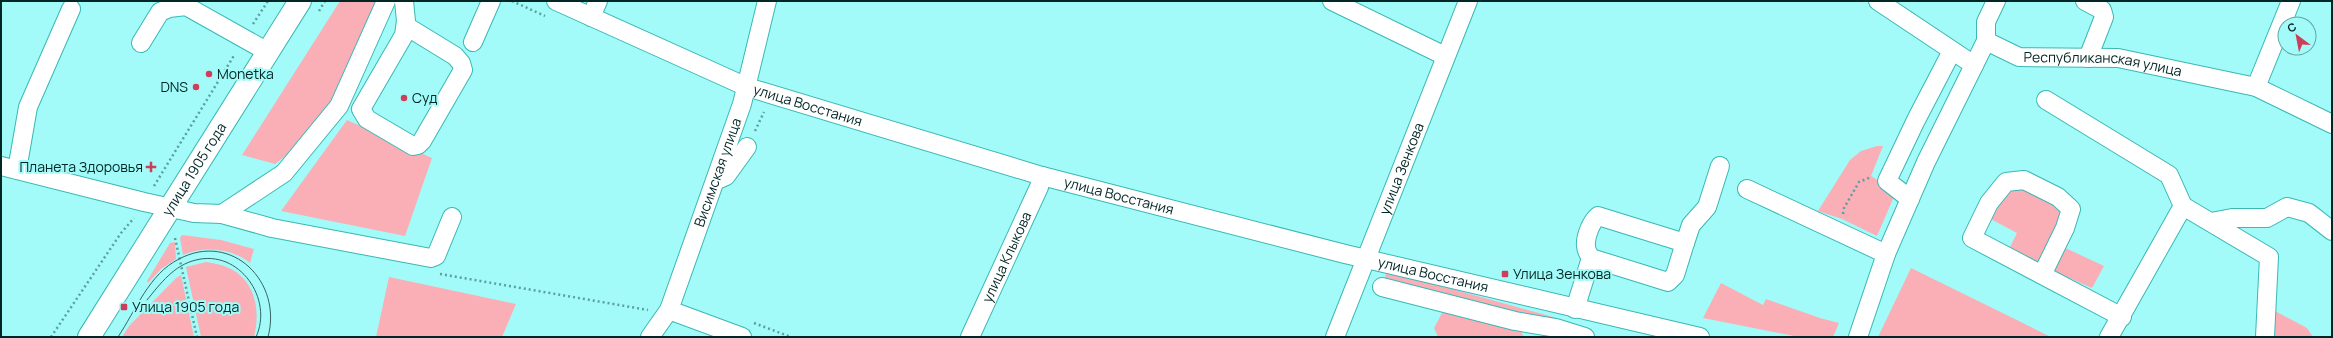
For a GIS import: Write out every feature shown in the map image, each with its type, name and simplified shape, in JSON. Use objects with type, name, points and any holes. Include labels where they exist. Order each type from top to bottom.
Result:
[{"type":"main road","name":"улица 1905 года","points":[[88,337],[300,1]]},
{"type":"street","points":[[222,214],[284,173],[339,106],[386,1]]},
{"type":"street","points":[[404,1],[406,26],[404,35],[361,109],[367,119],[413,146],[418,145],[422,141],[463,70],[461,63],[455,56],[406,26]]},
{"type":"street","points":[[472,42],[491,1]]},
{"type":"street","name":"улица Восстания","points":[[556,1],[588,8],[747,87],[1042,176],[1575,309],[1695,336]]},
{"type":"street","name":"Висимская улица","points":[[650,337],[715,181],[747,87],[767,1]]},
{"type":"street","points":[[1332,1],[1445,56]]},
{"type":"street","name":"улица Зенкова","points":[[1335,337],[1468,1]]},
{"type":"street","points":[[1878,1],[1974,65]]},
{"type":"street","points":[[1858,337],[1886,254],[1910,200],[1986,41],[1986,22],[1996,1]]},
{"type":"street","points":[[2085,1],[2102,10],[2104,17],[2088,58]]},
{"type":"street","points":[[2256,88],[2291,1]]},
{"type":"street","points":[[141,43],[160,12],[169,8],[181,6],[191,8],[268,52]]},
{"type":"street","points":[[71,9],[28,107],[9,168],[194,213],[222,214],[272,228],[431,258],[436,256],[452,217]]},
{"type":"street","name":"Республиканская улица","points":[[1986,41],[2019,57],[2118,58],[2256,88],[2332,124]]},
{"type":"street","points":[[1910,200],[1887,181],[1952,50]]},
{"type":"street","points":[[2046,100],[2169,175],[2183,206],[2269,257],[2265,337]]},
{"type":"street","points":[[715,181],[726,176],[747,147]]},
{"type":"street","points":[[1591,258],[1668,282],[1675,275],[1691,225],[1707,207],[1720,166]]},
{"type":"street","name":"улица Клыкова","points":[[970,337],[1039,187],[1042,176]]},
{"type":"street","points":[[2042,275],[2065,228],[2071,209],[2058,197],[2024,180],[2006,182],[1989,203],[1972,238],[2042,275],[2122,317]]},
{"type":"street","points":[[1747,189],[1886,254]]},
{"type":"street","points":[[2109,337],[2122,317],[2183,206]]},
{"type":"street","points":[[2211,222],[2232,218],[2267,218],[2287,207],[2309,213],[2332,232]]},
{"type":"street","points":[[1575,309],[1591,258],[1586,246],[1592,223],[1598,216],[1686,243]]},
{"type":"street","points":[[1382,287],[1515,321],[1556,328],[1585,337]]},
{"type":"street","points":[[661,310],[742,337]]},
{"type":"path","points":[[151,190],[164,174],[268,1]]},
{"type":"path","points":[[747,147],[764,112]]},
{"type":"path","points":[[1836,231],[1844,208],[1859,182],[1872,177],[1889,176]]},
{"type":"path","points":[[51,337],[121,233],[136,216]]},
{"type":"path","points":[[174,234],[197,337]]},
{"type":"path","points":[[437,274],[661,310]]},
{"type":"shaded area","points":[[340,1],[379,1],[329,110],[307,139],[275,164],[242,155]]},
{"type":"shaded area","points":[[347,120],[432,158],[405,236],[281,211]]},
{"type":"shaded area","points":[[1877,146],[1883,146],[1871,176],[1896,192],[1877,236],[1842,219],[1818,211],[1850,160],[1861,151]]},
{"type":"shaded area","points":[[2009,185],[2043,195],[2064,209],[2043,267],[2010,247],[2017,233],[1985,216]]},
{"type":"shaded area","points":[[182,235],[221,240],[254,249],[250,263],[235,254],[218,250],[200,250],[183,255],[180,238]]},
{"type":"shaded area","points":[[175,242],[176,259],[161,269],[148,283],[147,281],[170,243]]},
{"type":"shaded area","points":[[2059,245],[2104,266],[2092,288],[2047,268]]},
{"type":"shaded area","points":[[206,262],[222,265],[234,271],[243,278],[249,286],[256,305],[257,316],[254,337],[201,337],[186,267]]},
{"type":"shaded area","points":[[1911,268],[2051,337],[1878,337]]},
{"type":"shaded area","points":[[1387,271],[1557,318],[1528,321],[1382,287]]},
{"type":"shaded area","points":[[181,275],[194,337],[122,337],[129,326],[176,278]]},
{"type":"shaded area","points":[[389,277],[516,304],[502,337],[376,337]]},
{"type":"shaded area","points":[[1721,283],[1763,305],[1766,299],[1839,323],[1833,337],[1799,337],[1703,318]]},
{"type":"shaded area","points":[[1457,311],[1517,325],[1524,337],[1438,337],[1434,328],[1442,313]]},
{"type":"shaded area","points":[[2275,311],[2307,328],[2313,337],[2273,337]]},
{"type":"tram line","points":[[118,337],[151,283],[159,274],[179,259],[199,252],[217,252],[234,257],[249,267],[260,281],[268,298],[271,317],[268,337]]},
{"type":"tram line","points":[[147,300],[168,276],[188,262],[212,259],[226,262],[239,270],[249,280],[256,293],[260,307],[260,322],[256,337]]},
{"type":"place","name":"Monetka","points":[[209,74]]},
{"type":"place","name":"DNS","points":[[196,87]]},
{"type":"place","name":"Суд","points":[[404,98]]},
{"type":"place","name":"Планета Здоровья","points":[[151,167]]},
{"type":"place","name":"Улица Зенкова","points":[[1505,274]]},
{"type":"place","name":"Улица 1905 года","points":[[124,307]]}]
